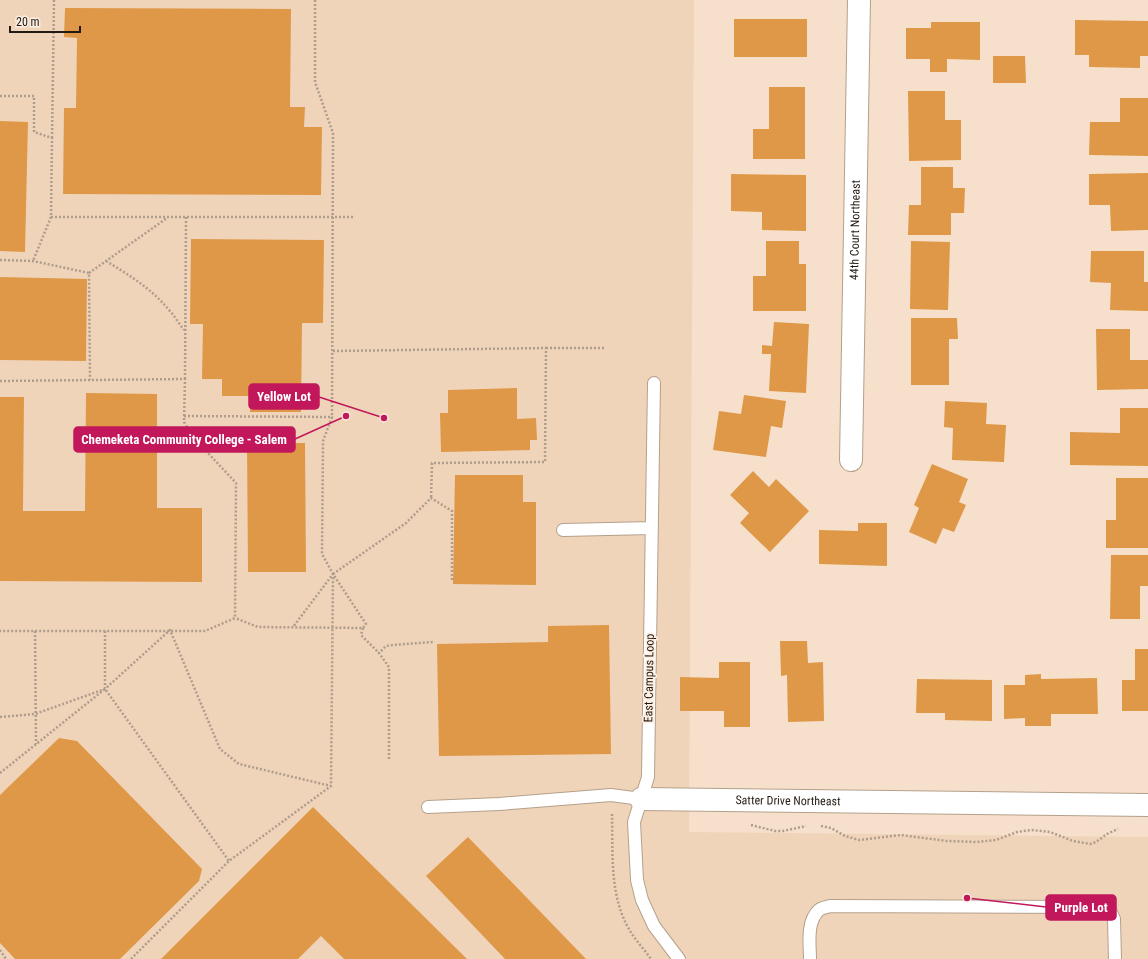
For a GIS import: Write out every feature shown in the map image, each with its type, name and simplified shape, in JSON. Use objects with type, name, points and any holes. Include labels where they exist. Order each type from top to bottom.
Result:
[{"type":"street","name":"44th Court Northeast","points":[[850,460],[859,0]]},
{"type":"street","name":"Satter Drive Northeast","points":[[641,799],[1148,805]]},
{"type":"lane","name":"East Campus Loop","points":[[654,383],[648,777],[634,822],[637,880],[642,900],[654,926],[679,959]]},
{"type":"lane","points":[[563,530],[652,528]]},
{"type":"lane","name":"Satter Drive Northeast","points":[[428,807],[500,804],[611,795],[641,799]]},
{"type":"lane","points":[[810,959],[810,930],[813,919],[819,909],[830,906],[1100,906],[1110,910],[1114,919],[1115,959]]},
{"type":"path","points":[[33,260],[51,217],[54,0]]},
{"type":"path","points":[[315,0],[314,82],[333,133],[332,417],[323,441],[322,554],[333,574],[366,624],[361,635],[379,653],[389,667],[389,759]]},
{"type":"path","points":[[0,96],[34,96],[34,132],[52,138]]},
{"type":"path","points":[[51,217],[354,217]]},
{"type":"path","points":[[0,260],[33,260],[89,273],[168,217]]},
{"type":"path","points":[[186,217],[184,422],[193,437],[236,483],[235,618]]},
{"type":"path","points":[[106,261],[132,277],[152,293],[169,309],[184,330]]},
{"type":"path","points":[[89,273],[90,380]]},
{"type":"path","points":[[293,627],[333,574],[406,524],[431,498],[432,463],[545,462],[546,348]]},
{"type":"path","points":[[333,351],[604,348]]},
{"type":"path","points":[[0,381],[185,380]]},
{"type":"path","points":[[184,416],[332,417]]},
{"type":"path","points":[[431,498],[452,511],[452,580]]},
{"type":"path","points":[[332,786],[333,574]]},
{"type":"path","points":[[0,631],[205,631],[235,618],[258,627],[363,628]]},
{"type":"path","points":[[0,773],[105,689],[170,630]]},
{"type":"path","points":[[170,630],[220,749],[239,764],[332,786]]},
{"type":"path","points":[[35,631],[36,744]]},
{"type":"path","points":[[105,631],[105,689],[229,861]]},
{"type":"path","points":[[379,653],[386,646],[433,642]]},
{"type":"path","points":[[0,717],[35,714],[105,689]]},
{"type":"path","points":[[131,959],[229,861],[332,786]]},
{"type":"path","points":[[745,823],[775,831],[812,826]]},
{"type":"path","points":[[820,826],[830,828],[845,836],[859,840],[901,835],[947,841],[977,842],[996,840],[1017,832],[1032,830],[1050,832],[1073,841],[1090,844],[1120,828]]},
{"type":"path","points":[[0,950],[6,959]]},
{"type":"shaded area","points":[[0,0],[694,0],[689,832],[1148,837],[1148,959],[0,959]]},
{"type":"building","points":[[65,8],[291,9],[290,107],[305,107],[304,127],[322,127],[321,195],[63,194],[64,108],[76,108],[77,38],[64,37]]},
{"type":"building","points":[[734,19],[807,19],[807,57],[734,57]]},
{"type":"building","points":[[1075,20],[1148,21],[1148,56],[1140,56],[1140,68],[1089,67],[1089,55],[1075,55]]},
{"type":"building","points":[[931,22],[980,22],[980,60],[947,59],[947,72],[930,72],[930,59],[906,59],[906,28],[931,28]]},
{"type":"building","points":[[993,56],[1025,56],[1026,83],[993,83]]},
{"type":"building","points":[[769,87],[805,87],[805,159],[753,159],[753,129],[769,129]]},
{"type":"building","points":[[908,91],[945,91],[945,120],[961,120],[961,160],[909,161]]},
{"type":"building","points":[[1120,98],[1148,98],[1148,156],[1089,155],[1090,122],[1120,122]]},
{"type":"building","points":[[0,121],[28,122],[25,252],[0,251]]},
{"type":"building","points":[[921,167],[953,167],[953,188],[965,188],[964,213],[951,213],[951,235],[908,235],[909,205],[921,205]]},
{"type":"building","points":[[1148,173],[1148,230],[1111,231],[1110,205],[1089,205],[1089,174]]},
{"type":"building","points":[[731,174],[806,175],[806,231],[762,230],[762,212],[731,211]]},
{"type":"building","points":[[191,239],[324,240],[323,323],[302,323],[301,412],[250,412],[250,396],[222,396],[222,379],[202,379],[203,324],[190,324]]},
{"type":"building","points":[[766,241],[799,241],[799,264],[806,264],[806,311],[753,311],[753,276],[766,276]]},
{"type":"building","points":[[911,241],[950,242],[948,310],[910,309]]},
{"type":"building","points":[[1091,251],[1144,251],[1144,282],[1148,282],[1148,311],[1110,310],[1111,283],[1090,282]]},
{"type":"building","points":[[0,277],[87,279],[86,361],[0,360]]},
{"type":"building","points":[[911,318],[957,318],[958,339],[949,339],[949,385],[911,385]]},
{"type":"building","points":[[774,322],[809,324],[806,393],[769,391],[771,354],[762,354],[762,345],[772,346]]},
{"type":"building","points":[[1096,329],[1130,329],[1130,360],[1148,360],[1148,389],[1097,390]]},
{"type":"building","points":[[517,388],[517,419],[536,418],[537,440],[530,440],[530,450],[441,452],[440,413],[448,413],[448,390]]},
{"type":"building","points":[[86,393],[157,394],[157,508],[202,508],[202,582],[0,581],[0,397],[24,397],[23,511],[85,511]]},
{"type":"building","points":[[744,395],[786,401],[782,428],[771,426],[766,457],[713,450],[719,411],[741,414]]},
{"type":"building","points":[[945,401],[987,403],[986,424],[1006,425],[1004,462],[952,460],[953,428],[944,427]]},
{"type":"building","points":[[1120,408],[1148,408],[1148,466],[1070,465],[1070,432],[1120,433]]},
{"type":"building","points":[[247,443],[305,443],[306,572],[248,572]]},
{"type":"building","points":[[932,464],[968,479],[959,502],[966,505],[954,532],[943,528],[936,544],[909,532],[919,508],[914,505]]},
{"type":"building","points":[[753,471],[769,487],[776,479],[809,511],[770,552],[740,523],[749,513],[730,495]]},
{"type":"building","points":[[455,475],[523,475],[523,502],[536,502],[536,585],[453,584]]},
{"type":"building","points":[[1116,478],[1148,478],[1148,548],[1106,548],[1106,520],[1116,520]]},
{"type":"building","points":[[858,523],[887,523],[887,566],[819,564],[819,530],[858,531]]},
{"type":"building","points":[[1111,555],[1148,555],[1148,586],[1140,586],[1140,619],[1110,619]]},
{"type":"building","points":[[609,625],[611,754],[439,756],[437,644],[548,642],[548,626]]},
{"type":"building","points":[[780,641],[807,641],[808,663],[823,662],[824,721],[788,722],[787,675],[781,676]]},
{"type":"building","points":[[1135,649],[1148,649],[1148,711],[1122,711],[1122,680],[1135,680]]},
{"type":"building","points":[[719,662],[750,662],[750,727],[724,727],[724,711],[680,711],[680,677],[719,678]]},
{"type":"building","points":[[1041,674],[1041,679],[1097,678],[1098,714],[1051,714],[1051,726],[1025,726],[1025,718],[1004,719],[1004,685],[1025,685],[1025,675]]},
{"type":"building","points":[[917,679],[992,680],[992,721],[945,720],[945,713],[916,713]]},
{"type":"building","points":[[59,738],[77,741],[202,869],[199,881],[120,959],[15,959],[0,943],[0,795]]},
{"type":"building","points":[[313,807],[467,959],[344,959],[321,936],[298,959],[161,959]]},
{"type":"building","points":[[468,837],[586,959],[505,959],[426,876]]},
{"type":"place","name":"Chemeketa Community College - Salem","points":[[346,416]]},
{"type":"place","name":"Yellow Lot","points":[[384,418]]},
{"type":"place","name":"Purple Lot","points":[[967,898]]}]
